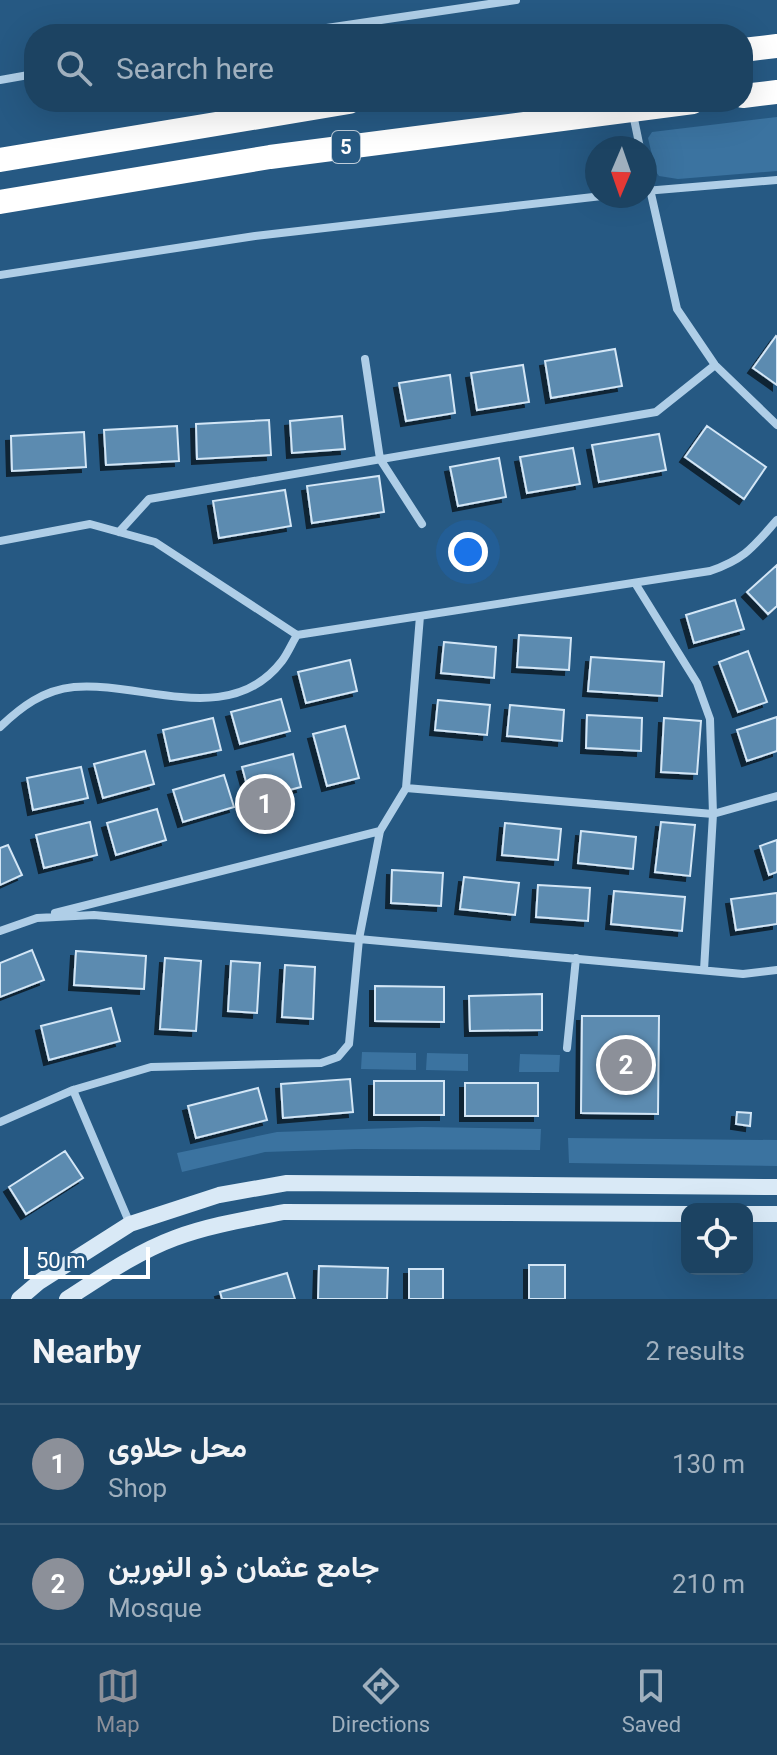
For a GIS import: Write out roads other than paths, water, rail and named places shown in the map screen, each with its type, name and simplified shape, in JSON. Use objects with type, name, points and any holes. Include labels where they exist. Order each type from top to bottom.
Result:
[{"type":"highway","points":[[753,49],[777,46]]},
{"type":"highway","points":[[753,95],[777,92]]},
{"type":"highway","name":"5","points":[[0,160],[289,112]]},
{"type":"highway","name":"5","points":[[0,202],[270,157],[609,112]]},
{"type":"street","points":[[354,24],[516,0]]},
{"type":"street","points":[[0,80],[24,76]]},
{"type":"street","points":[[633,112],[638,136]]},
{"type":"street","points":[[657,190],[777,180]]},
{"type":"street","points":[[0,275],[255,236],[585,198]]},
{"type":"street","points":[[652,208],[677,309],[715,365],[777,425]]},
{"type":"street","points":[[365,359],[380,459],[422,524]]},
{"type":"street","points":[[119,532],[149,499],[656,412],[715,365]]},
{"type":"street","points":[[0,541],[90,524],[155,542],[297,635],[710,571],[734,563],[749,552],[777,520]]},
{"type":"street","points":[[635,583],[697,683],[710,719],[713,814],[704,970]]},
{"type":"street","points":[[0,1122],[73,1090],[151,1067],[321,1063],[338,1057],[349,1044],[359,939],[380,831],[406,788],[420,616]]},
{"type":"street","points":[[0,727],[23,705],[72,687],[186,698],[212,698],[238,692],[263,681],[282,661],[297,635]]},
{"type":"street","points":[[406,788],[713,814],[777,796]]},
{"type":"street","points":[[0,931],[37,918],[380,831]]},
{"type":"street","points":[[37,918],[94,915],[743,974],[777,970]]},
{"type":"street","points":[[567,1048],[576,958]]},
{"type":"street","points":[[73,1090],[130,1224]]},
{"type":"street","points":[[19,1299],[39,1282],[130,1224],[219,1195],[287,1183],[777,1187]]},
{"type":"street","points":[[443,1185],[443,1214]]},
{"type":"street","points":[[67,1299],[107,1273],[174,1238],[229,1222],[284,1212],[681,1214]]},
{"type":"street","points":[[753,1214],[777,1214]]},
{"type":"place","name":"محل حلاوى","points":[[265,804]]},
{"type":"place","name":"جامع عثمان ذو النورين","points":[[626,1065]]}]
